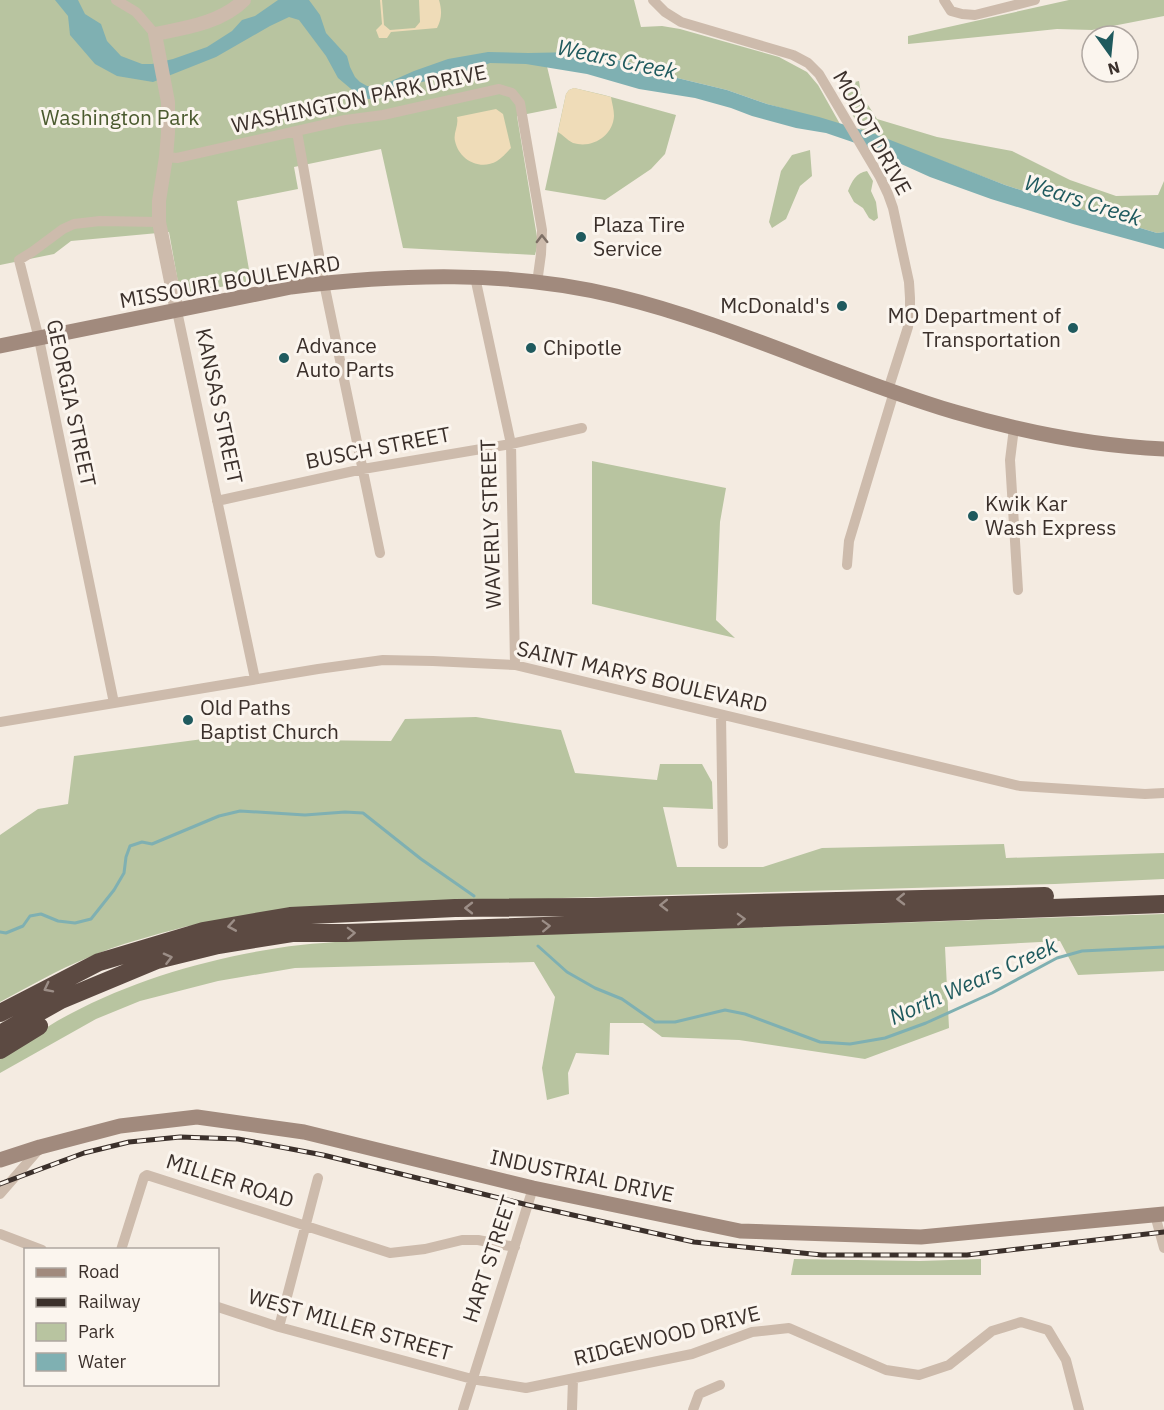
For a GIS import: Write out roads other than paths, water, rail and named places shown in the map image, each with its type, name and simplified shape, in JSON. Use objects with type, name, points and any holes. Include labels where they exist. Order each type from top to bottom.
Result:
[{"type":"highway","points":[[0,1013],[99,962],[203,931],[290,916],[455,908],[591,907],[1164,892]]},
{"type":"highway","points":[[0,1034],[62,1000],[157,960],[218,945],[292,933],[416,931],[1164,904]]},
{"type":"highway","points":[[0,1050],[138,968]]},
{"type":"main road","name":"MISSOURI BOULEVARD","points":[[0,346],[291,287],[397,278],[475,277],[537,283],[616,296],[703,321],[891,391],[1014,428],[1074,440],[1134,448],[1164,449]]},
{"type":"main road","name":"INDUSTRIAL DRIVE","points":[[0,1160],[120,1126],[197,1117],[304,1132],[533,1188],[740,1231],[921,1237],[1159,1215]]},
{"type":"street","points":[[116,0],[136,12],[155,34],[213,20],[237,8],[244,0]]},
{"type":"street","name":"MODOT DRIVE","points":[[653,0],[665,12],[681,22],[793,55],[808,63],[819,74],[888,194],[909,282],[910,310],[908,327],[849,541],[847,565]]},
{"type":"street","points":[[944,0],[951,11],[975,15],[1035,0]]},
{"type":"street","name":"KANSAS STREET","points":[[155,34],[167,91],[168,133],[159,201],[159,222],[255,679]]},
{"type":"street","name":"WASHINGTON PARK DRIVE","points":[[166,157],[177,158],[345,120],[383,115],[499,89],[512,93],[520,103],[543,240],[537,283]]},
{"type":"street","points":[[297,132],[324,283],[380,553]]},
{"type":"street","name":"GEORGIA STREET","points":[[114,703],[39,339],[19,260],[63,229],[74,224],[100,221],[159,222]]},
{"type":"street","name":"WAVERLY STREET","points":[[475,277],[511,444],[515,665]]},
{"type":"street","name":"BUSCH STREET","points":[[217,501],[363,469],[511,444],[582,428]]},
{"type":"street","points":[[1014,428],[1010,460],[1018,590]]},
{"type":"street","name":"SAINT MARYS BOULEVARD","points":[[0,722],[383,660],[515,665],[1020,786],[1145,794],[1164,793]]},
{"type":"street","points":[[721,715],[723,844]]},
{"type":"street","points":[[0,1194],[40,1147]]},
{"type":"street","name":"MILLER ROAD","points":[[123,1248],[144,1177],[147,1175],[305,1226]]},
{"type":"street","points":[[279,1327],[318,1178]]},
{"type":"street","name":"HART STREET","points":[[463,1410],[533,1188]]},
{"type":"street","points":[[1159,1215],[1164,1248]]},
{"type":"street","points":[[305,1226],[390,1253],[425,1249],[462,1240],[515,1246]]},
{"type":"street","points":[[0,1234],[37,1248]]},
{"type":"street","name":"WEST MILLER STREET","points":[[219,1307],[279,1327],[472,1378]]},
{"type":"street","name":"RIDGEWOOD DRIVE","points":[[472,1378],[526,1388],[692,1354],[752,1332],[789,1328],[886,1370],[919,1375],[949,1365],[992,1331],[1021,1322],[1048,1330],[1066,1360],[1079,1410]]},
{"type":"street","points":[[572,1410],[573,1379]]},
{"type":"street","points":[[693,1410],[699,1394],[720,1385]]},
{"type":"water","points":[[55,0],[78,0],[85,14],[101,24],[107,41],[121,56],[142,64],[173,59],[207,47],[232,31],[242,20],[255,16],[278,0],[309,0],[320,15],[326,33],[347,56],[355,77],[367,86],[378,87],[448,59],[488,52],[579,52],[640,65],[669,76],[727,90],[767,104],[875,134],[1005,185],[1157,233],[1164,232],[1164,249],[991,199],[930,177],[870,148],[826,133],[796,128],[695,98],[639,89],[587,74],[526,64],[490,63],[461,74],[402,86],[374,99],[363,99],[338,78],[326,56],[299,20],[289,17],[216,57],[153,82],[117,76],[95,64],[70,35],[68,16]]},
{"type":"waterway","name":"North Wears Creek","points":[[0,932],[6,933],[23,926],[30,916],[41,914],[58,921],[75,923],[91,919],[124,873],[130,846],[142,842],[152,844],[219,816],[240,811],[305,815],[363,813],[421,859],[474,896]]},
{"type":"waterway","name":"North Wears Creek","points":[[538,946],[567,972],[595,988],[622,999],[655,1022],[675,1022],[725,1010],[745,1014],[820,1042],[850,1044],[885,1038],[926,1023],[992,993],[1057,958],[1082,951],[1164,947]]},
{"type":"railway","points":[[0,1184],[84,1153],[129,1142],[180,1137],[238,1139],[323,1155],[528,1205],[694,1242],[822,1255],[967,1255],[1164,1232]]},
{"type":"place","name":"Plaza Tire Service","points":[[581,237]]},
{"type":"place","name":"McDonald's","points":[[842,306]]},
{"type":"place","name":"MO Department of Transportation","points":[[1073,328]]},
{"type":"place","name":"Chipotle","points":[[531,348]]},
{"type":"place","name":"Advance Auto Parts","points":[[284,358]]},
{"type":"place","name":"Kwik Kar Wash Express","points":[[973,516]]},
{"type":"place","name":"Old Paths Baptist Church","points":[[188,720]]},
{"type":"water label","name":"Wears Creek","points":[[617,59]]},
{"type":"water label","name":"Wears Creek","points":[[1083,200]]},
{"type":"park label","name":"Washington Park","points":[[120,118]]}]
